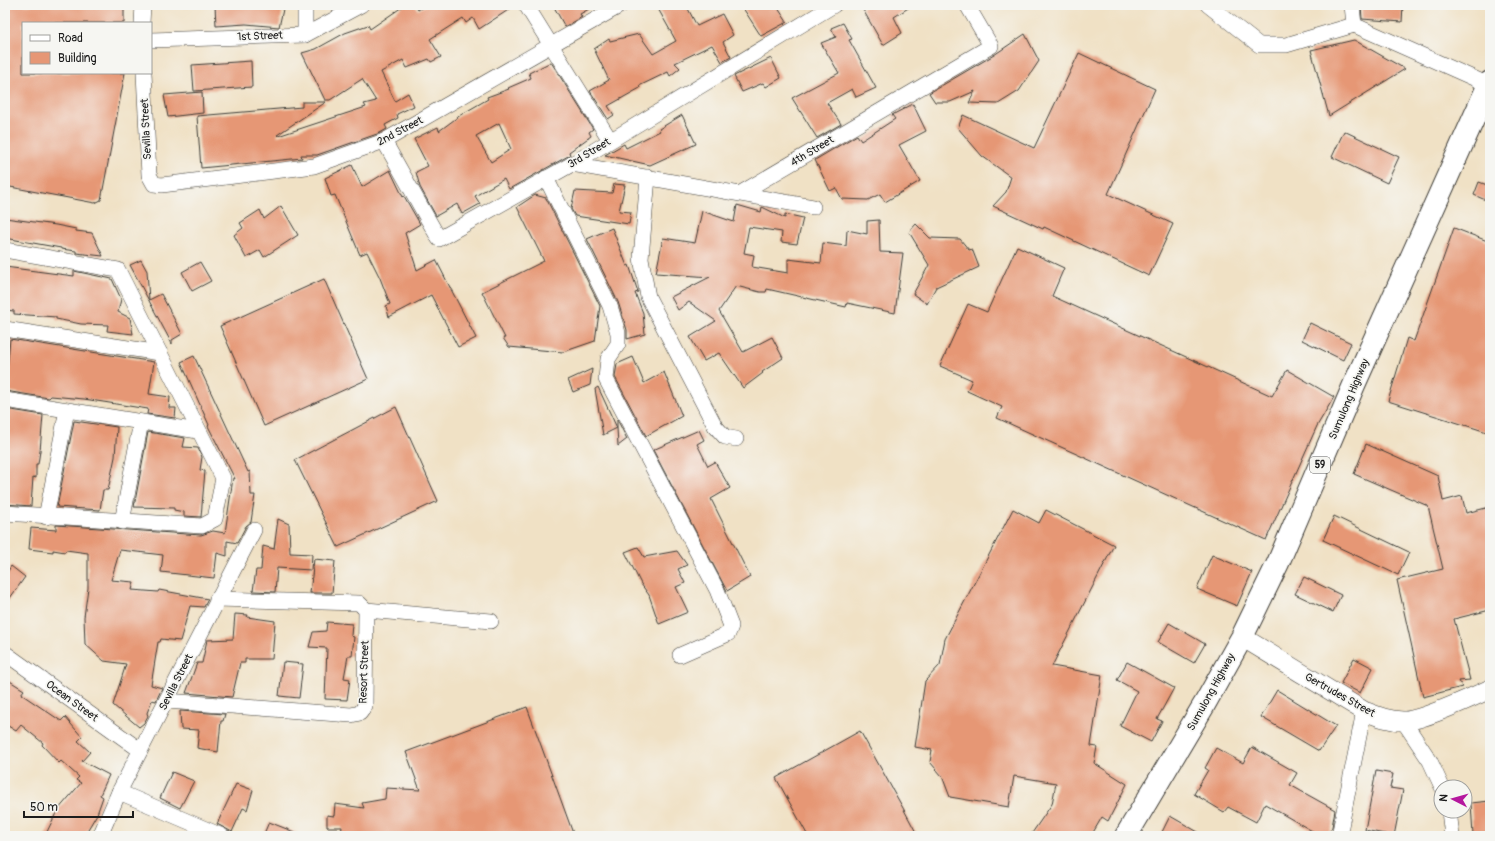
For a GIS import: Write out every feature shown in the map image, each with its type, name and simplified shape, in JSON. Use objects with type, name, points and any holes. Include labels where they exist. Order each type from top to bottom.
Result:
[{"type":"main road","name":"Sumulong Highway","points":[[1126,836],[1188,734],[1242,637],[1278,563],[1354,385],[1489,84]]},
{"type":"street","points":[[142,5],[142,22]]},
{"type":"street","points":[[305,5],[305,35]]},
{"type":"street","name":"1st Street","points":[[152,40],[305,35],[361,5]]},
{"type":"street","points":[[526,5],[610,140]]},
{"type":"street","name":"2nd Street","points":[[154,184],[162,185],[314,166],[384,141],[621,5]]},
{"type":"street","name":"3rd Street","points":[[384,141],[439,240],[572,164],[834,5]]},
{"type":"street","name":"4th Street","points":[[741,193],[991,46],[967,5]]},
{"type":"street","points":[[1208,5],[1259,46],[1286,45],[1354,25],[1489,84]]},
{"type":"street","points":[[1352,5],[1354,25]]},
{"type":"street","name":"Sevilla Street","points":[[144,74],[149,175],[154,184]]},
{"type":"street","points":[[572,164],[813,207]]},
{"type":"street","points":[[648,177],[641,258],[648,297],[715,426],[725,437],[736,439]]},
{"type":"street","points":[[546,178],[610,306],[618,333],[618,344],[608,359],[606,380],[717,590],[731,626],[728,634],[680,656]]},
{"type":"street","points":[[5,250],[118,270],[223,478],[215,519],[202,526],[122,522],[5,513]]},
{"type":"street","points":[[5,329],[160,353]]},
{"type":"street","points":[[5,400],[198,431]]},
{"type":"street","points":[[46,516],[67,410]]},
{"type":"street","points":[[122,522],[141,422]]},
{"type":"street","name":"Sevilla Street","points":[[100,836],[119,792],[140,750],[254,530]]},
{"type":"street","points":[[217,599],[350,602],[359,603],[366,610],[491,621]]},
{"type":"street","name":"Resort Street","points":[[166,701],[351,715],[360,713],[365,706],[366,610]]},
{"type":"street","name":"Gertrudes Street","points":[[1242,637],[1364,711],[1383,719],[1404,722],[1425,716],[1490,689]]},
{"type":"street","name":"Ocean Street","points":[[5,652],[140,750]]},
{"type":"street","points":[[1339,836],[1364,711]]},
{"type":"street","points":[[1404,722],[1430,761],[1438,779]]},
{"type":"street","points":[[119,792],[222,836]]},
{"type":"street","points":[[1450,819],[1452,836]]},
{"type":"building","points":[[7,5],[124,5],[124,22],[22,22],[22,74],[125,74],[101,200],[95,203],[5,186]]},
{"type":"building","points":[[215,5],[284,5],[279,27],[246,24],[216,26]]},
{"type":"building","points":[[405,5],[415,5],[418,10],[426,5],[516,5],[479,29],[473,18],[466,23],[463,18],[430,39],[441,57],[431,62],[429,59],[407,68],[403,60],[381,72],[395,101],[408,93],[414,106],[397,114],[398,118],[385,125],[387,129],[380,133],[317,155],[301,155],[302,158],[201,168],[197,116],[302,107],[302,102],[326,102],[277,135],[278,136],[366,107],[364,104],[376,101],[362,79],[330,100],[325,100],[302,53],[316,49],[345,33],[368,25],[370,29]]},
{"type":"building","points":[[553,5],[596,5],[580,14],[582,17],[565,27]]},
{"type":"building","points":[[656,5],[686,5],[697,26],[722,14],[733,35],[723,42],[731,57],[722,62],[712,45],[675,63],[680,68],[670,76],[668,72],[639,86],[640,88],[608,106],[614,115],[608,119],[590,91],[609,80],[594,49],[609,39],[610,41],[639,34],[653,54],[676,41]]},
{"type":"building","points":[[741,5],[776,5],[787,22],[761,36]]},
{"type":"building","points":[[869,5],[913,5],[894,17],[902,33],[883,45],[862,8]]},
{"type":"building","points":[[1361,5],[1403,5],[1402,22],[1362,19]]},
{"type":"building","points":[[843,23],[852,39],[849,40],[876,88],[856,97],[852,89],[827,103],[841,124],[817,138],[792,98],[839,73],[821,43],[836,37],[831,28]]},
{"type":"building","points":[[1025,34],[1039,61],[1019,91],[998,104],[969,103],[975,91],[950,102],[935,102],[929,93],[994,55]]},
{"type":"building","points":[[1354,40],[1405,69],[1329,116],[1311,50]]},
{"type":"building","points":[[1079,53],[1155,89],[1108,194],[1173,224],[1149,276],[1044,227],[1043,229],[993,206],[1006,192],[1011,177],[982,156],[958,128],[963,115],[1034,148]]},
{"type":"building","points":[[771,58],[781,78],[766,87],[763,83],[742,92],[734,76]]},
{"type":"building","points":[[251,61],[252,87],[194,91],[192,65]]},
{"type":"building","points":[[551,62],[593,129],[589,132],[591,136],[569,152],[570,155],[509,189],[504,179],[475,196],[480,204],[462,214],[457,204],[436,216],[420,187],[416,172],[428,166],[414,139],[438,127],[439,131],[462,114],[488,99],[487,97],[509,89],[508,88],[531,78],[529,73]],"holes":[[[499,123],[511,149],[491,162],[476,136]]]},
{"type":"building","points":[[202,92],[203,113],[168,117],[164,95]]},
{"type":"building","points":[[913,104],[926,131],[899,145],[920,181],[885,202],[880,194],[868,200],[842,199],[836,188],[830,191],[815,160],[857,135],[861,141],[895,119],[892,115]]},
{"type":"building","points":[[682,115],[696,144],[650,165],[605,155],[624,144],[626,148],[660,131],[659,129]]},
{"type":"building","points":[[1344,131],[1399,157],[1387,183],[1332,157]]},
{"type":"building","points":[[352,165],[362,187],[390,170],[403,197],[404,196],[420,224],[405,233],[417,270],[436,260],[476,338],[458,347],[431,295],[389,317],[386,306],[390,304],[380,278],[367,252],[360,255],[335,195],[331,196],[325,178]]},
{"type":"building","points":[[1479,182],[1490,186],[1490,202],[1474,195]]},
{"type":"building","points":[[614,184],[625,185],[619,211],[631,212],[629,224],[575,216],[571,209],[575,191],[612,193]]},
{"type":"building","points":[[535,195],[546,198],[600,306],[595,341],[563,352],[509,347],[503,338],[505,338],[482,292],[544,261],[517,207]]},
{"type":"building","points":[[737,205],[761,212],[762,207],[785,218],[785,214],[803,218],[797,244],[781,242],[782,232],[749,227],[744,253],[754,255],[752,267],[788,273],[788,259],[821,263],[823,243],[846,246],[847,230],[867,234],[867,221],[879,220],[880,252],[903,253],[895,313],[847,303],[846,307],[767,289],[766,292],[760,292],[736,286],[719,311],[743,352],[772,337],[783,358],[762,372],[763,373],[743,388],[719,353],[704,361],[690,337],[716,321],[689,302],[678,310],[671,297],[710,277],[656,273],[663,238],[695,243],[702,211],[734,222]]},
{"type":"building","points":[[281,206],[298,235],[264,257],[260,250],[246,258],[234,235],[243,228],[240,223],[260,210],[264,219]]},
{"type":"building","points":[[5,218],[56,225],[76,229],[76,231],[92,233],[103,256],[76,253],[76,251],[5,238]]},
{"type":"building","points":[[916,224],[930,238],[960,239],[969,250],[972,249],[979,267],[936,287],[927,304],[913,294],[929,265],[909,232]]},
{"type":"building","points":[[612,228],[627,266],[629,265],[638,292],[635,293],[643,313],[645,334],[627,339],[627,330],[618,302],[587,239]]},
{"type":"building","points":[[1454,228],[1490,242],[1490,433],[1388,401],[1407,338],[1414,341]]},
{"type":"building","points":[[1017,246],[1064,268],[1052,296],[1272,396],[1287,370],[1334,397],[1317,426],[1266,540],[997,418],[1002,407],[967,391],[972,380],[940,366],[968,304],[987,312]]},
{"type":"building","points":[[141,260],[147,271],[149,300],[161,294],[182,334],[172,340],[172,344],[130,265]]},
{"type":"building","points":[[200,262],[211,281],[192,291],[182,272]]},
{"type":"building","points":[[5,267],[74,276],[74,271],[112,279],[121,299],[118,312],[130,318],[133,334],[107,331],[108,325],[81,324],[56,319],[56,317],[14,314],[14,311],[5,310]]},
{"type":"building","points":[[324,279],[368,379],[264,426],[220,326]]},
{"type":"building","points":[[1310,323],[1351,343],[1343,360],[1302,340]]},
{"type":"building","points":[[10,339],[154,362],[149,394],[170,397],[169,408],[176,408],[175,418],[147,414],[148,409],[84,399],[51,396],[49,398],[5,391]]},
{"type":"building","points":[[194,356],[248,472],[250,471],[251,495],[255,495],[251,522],[246,526],[237,543],[227,541],[227,556],[217,553],[214,578],[161,572],[163,555],[120,550],[111,580],[134,582],[132,590],[158,592],[159,590],[208,599],[204,607],[190,606],[180,641],[161,639],[160,642],[158,642],[151,685],[162,688],[156,701],[152,700],[147,713],[148,716],[144,723],[139,727],[113,705],[126,664],[104,661],[85,644],[84,617],[88,588],[88,553],[66,550],[65,552],[53,550],[53,552],[29,549],[31,528],[56,530],[56,525],[201,535],[213,531],[225,533],[233,478],[235,479],[208,426],[209,425],[181,362]]},
{"type":"building","points":[[633,357],[644,383],[664,372],[682,416],[646,436],[615,377],[617,364]]},
{"type":"building","points":[[592,369],[590,385],[573,392],[568,380]]},
{"type":"building","points":[[598,387],[617,428],[603,435],[595,389]]},
{"type":"building","points":[[396,407],[438,501],[338,547],[295,460]]},
{"type":"building","points":[[5,409],[43,415],[40,451],[38,464],[36,464],[36,478],[33,477],[31,506],[5,504]]},
{"type":"building","points":[[617,419],[627,439],[618,446],[617,428]]},
{"type":"building","points":[[74,421],[117,427],[115,457],[108,490],[103,490],[100,510],[57,507]]},
{"type":"building","points":[[699,430],[704,440],[697,444],[708,466],[715,462],[730,488],[711,499],[750,577],[727,591],[653,450]]},
{"type":"building","points":[[148,432],[185,438],[183,447],[198,448],[202,457],[200,470],[205,471],[201,517],[184,516],[184,512],[174,510],[174,508],[134,507]]},
{"type":"building","points":[[1366,444],[1438,476],[1443,501],[1462,496],[1466,513],[1490,507],[1490,610],[1454,619],[1470,680],[1459,681],[1462,687],[1423,697],[1397,580],[1443,569],[1428,506],[1354,474]]},
{"type":"building","points":[[1013,509],[1039,523],[1046,510],[1114,545],[1052,666],[1102,675],[1091,746],[1097,747],[1094,763],[1127,784],[1108,821],[1102,817],[1091,836],[1030,836],[1052,804],[1056,783],[1014,776],[1009,807],[950,797],[942,776],[930,762],[932,750],[915,747],[925,681],[940,665],[945,639]]},
{"type":"building","points":[[1334,516],[1409,552],[1398,575],[1323,540]]},
{"type":"building","points":[[278,519],[289,524],[290,553],[312,554],[311,570],[277,568],[275,592],[253,591],[256,570],[261,570],[263,546],[274,549]]},
{"type":"building","points":[[638,547],[644,557],[677,551],[687,565],[678,569],[685,583],[676,587],[688,612],[659,624],[649,595],[641,584],[625,552]]},
{"type":"building","points":[[1212,555],[1252,572],[1237,606],[1197,589]]},
{"type":"building","points":[[314,559],[335,561],[332,593],[310,593]]},
{"type":"building","points":[[11,566],[25,577],[5,605],[5,576]]},
{"type":"building","points":[[1304,577],[1341,595],[1333,612],[1295,594]]},
{"type":"building","points":[[235,614],[248,615],[247,617],[275,621],[272,659],[245,659],[245,663],[240,663],[232,697],[186,693],[197,663],[202,663],[207,640],[233,639]]},
{"type":"building","points":[[327,622],[352,624],[351,636],[354,637],[352,656],[348,656],[344,678],[350,679],[347,700],[325,699],[327,648],[309,647],[313,632],[326,631]]},
{"type":"building","points":[[1169,623],[1205,644],[1194,663],[1158,642]]},
{"type":"building","points":[[1354,658],[1373,668],[1360,693],[1341,683]]},
{"type":"building","points":[[283,662],[303,664],[299,698],[279,696]]},
{"type":"building","points":[[1127,662],[1174,688],[1157,719],[1162,721],[1151,742],[1120,726],[1137,691],[1117,680]]},
{"type":"building","points":[[5,678],[24,690],[21,694],[61,721],[65,717],[82,737],[78,741],[90,752],[82,761],[109,775],[100,795],[103,797],[97,814],[84,836],[45,836],[57,811],[81,783],[76,780],[79,777],[61,761],[59,763],[42,745],[43,743],[21,725],[16,731],[5,724]]},
{"type":"building","points":[[1277,690],[1336,726],[1319,751],[1261,717]]},
{"type":"building","points":[[527,707],[574,836],[400,836],[383,834],[383,836],[368,836],[341,834],[342,827],[327,827],[327,815],[334,816],[335,804],[364,808],[362,803],[385,799],[386,788],[420,790],[406,752]]},
{"type":"building","points":[[180,711],[225,714],[223,721],[221,721],[218,752],[197,748],[199,730],[181,729]]},
{"type":"building","points":[[860,731],[918,836],[808,836],[776,778]]},
{"type":"building","points":[[1252,747],[1297,773],[1290,785],[1335,810],[1332,827],[1327,836],[1321,836],[1265,804],[1256,822],[1228,807],[1224,812],[1194,794],[1208,770],[1205,768],[1216,748],[1243,763]]},
{"type":"building","points":[[1376,771],[1393,774],[1390,788],[1403,790],[1394,836],[1365,830]]},
{"type":"building","points":[[172,772],[194,781],[180,808],[160,798]]},
{"type":"building","points":[[236,784],[253,790],[247,810],[243,808],[232,832],[217,824]]},
{"type":"building","points":[[1490,801],[1490,834],[1473,835],[1473,803]]},
{"type":"building","points":[[1170,816],[1205,836],[1169,836],[1162,832]]},
{"type":"building","points":[[269,822],[302,835],[302,836],[263,836]]}]
